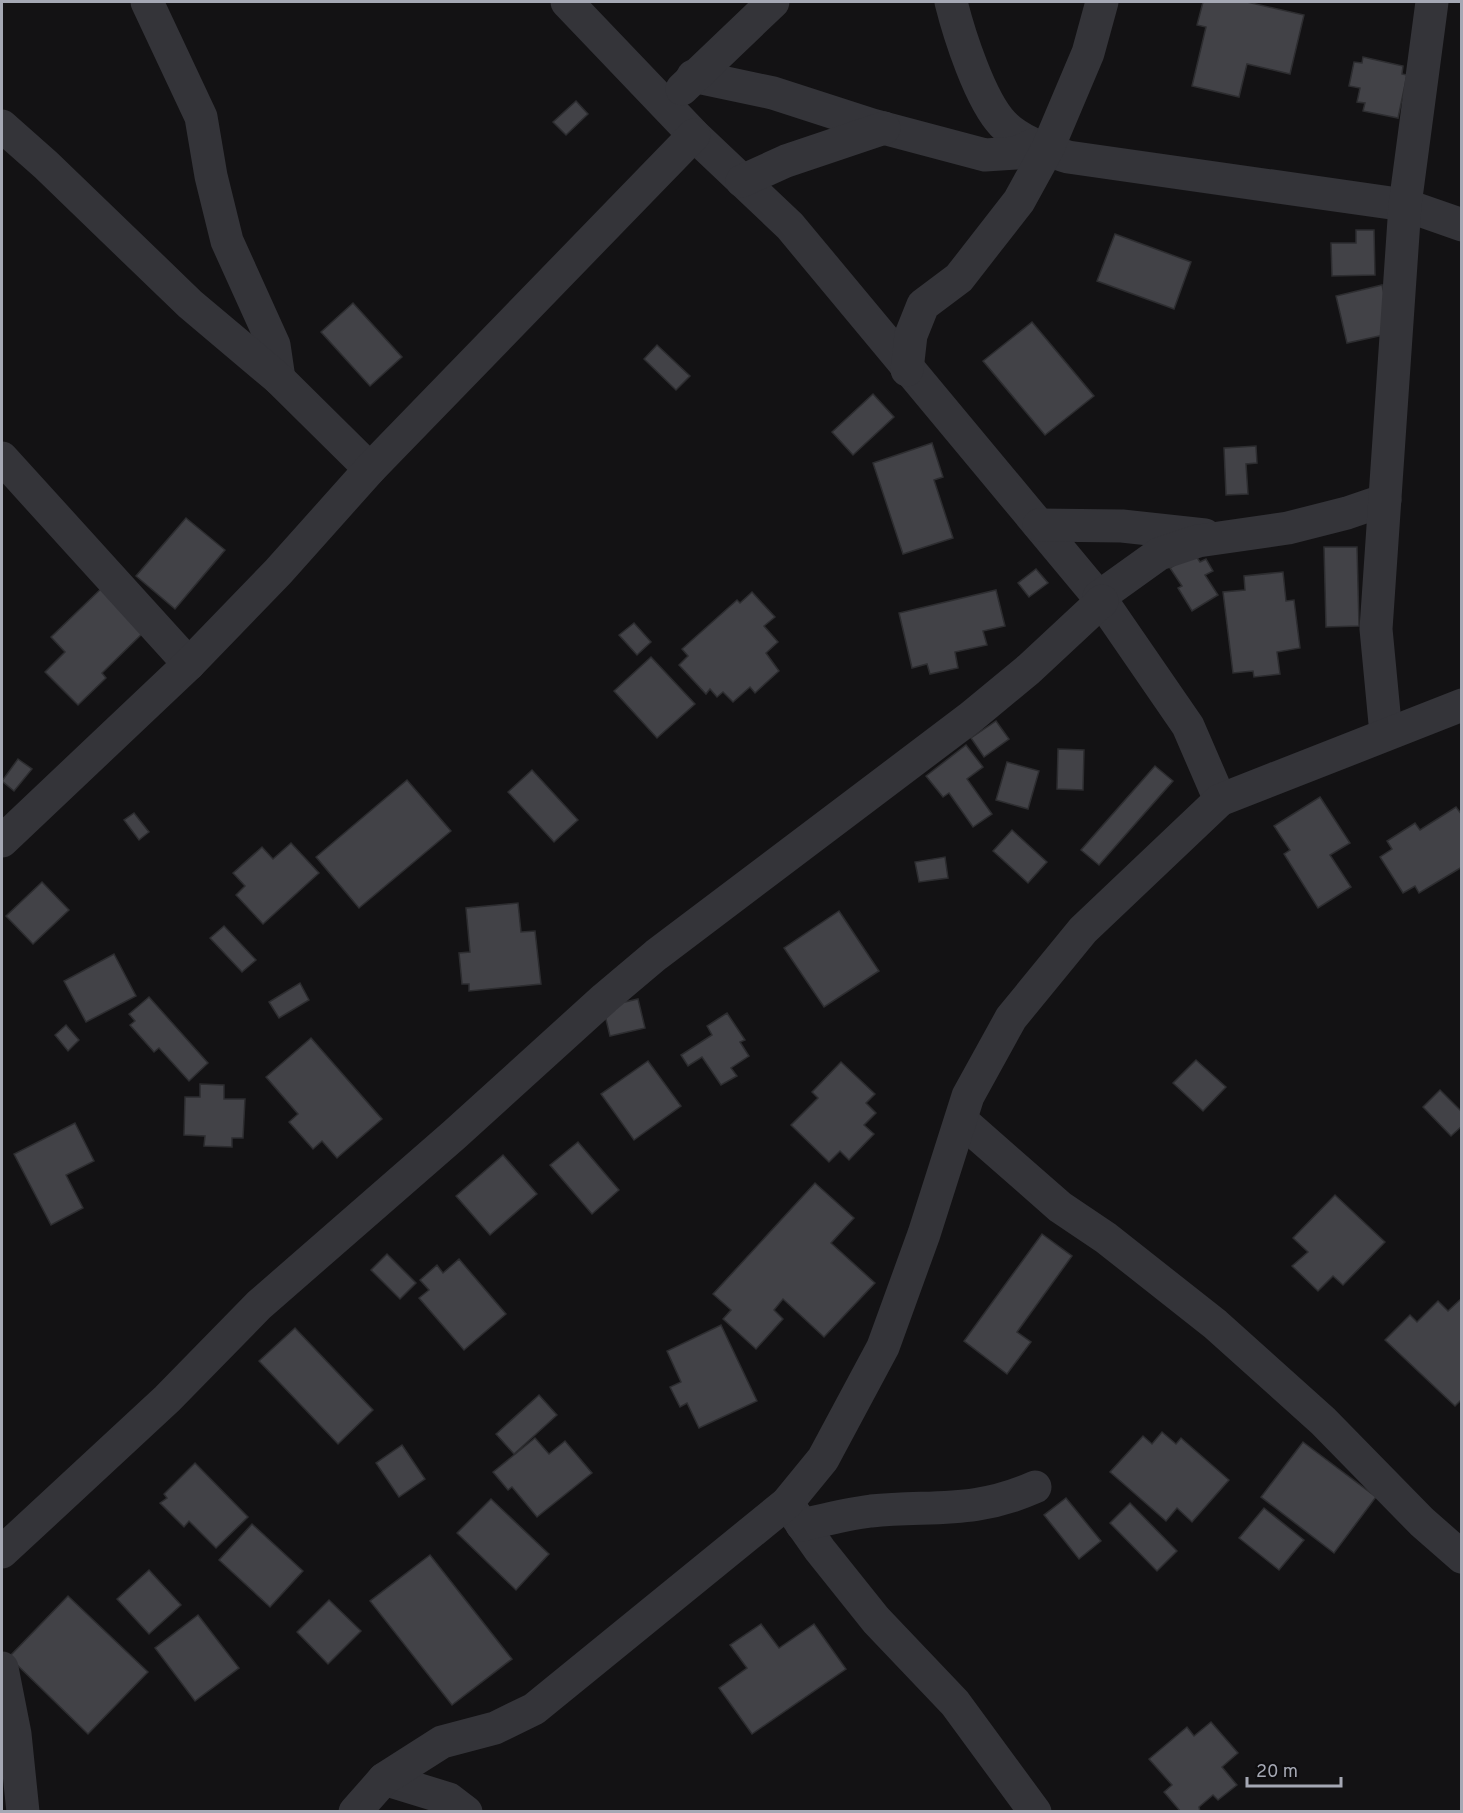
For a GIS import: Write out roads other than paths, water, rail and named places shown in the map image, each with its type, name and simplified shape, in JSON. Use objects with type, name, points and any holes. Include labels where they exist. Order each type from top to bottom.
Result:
[{"type":"street","points":[[147,2],[201,117],[211,176],[227,241],[274,345],[279,379]]},
{"type":"street","points":[[567,2],[694,135],[790,226],[1101,599],[1188,726],[1220,800]]},
{"type":"street","points":[[667,106],[693,76],[772,2]]},
{"type":"street","points":[[951,2],[960,38],[982,87],[1003,123],[1040,148],[1068,157],[1405,205],[1461,225]]},
{"type":"street","points":[[908,370],[911,335],[923,305],[959,278],[1019,201],[1040,148],[1088,53],[1102,2]]},
{"type":"street","points":[[1386,734],[1376,629],[1405,205],[1432,2]]},
{"type":"street","points":[[693,76],[799,99],[884,128],[985,155],[1016,153],[1040,148]]},
{"type":"street","points":[[2,126],[46,165],[190,304],[279,379],[370,469]]},
{"type":"street","points":[[742,181],[786,160],[884,128]]},
{"type":"street","points":[[2,842],[189,664],[278,572],[370,469],[694,135]]},
{"type":"street","points":[[2,458],[189,664]]},
{"type":"street","points":[[2,1552],[167,1399],[259,1305],[605,998],[656,956],[970,717],[1029,669],[1101,599],[1159,554],[1216,536],[1288,528],[1347,513],[1385,500]]},
{"type":"street","points":[[1039,525],[1122,526],[1216,536]]},
{"type":"street","points":[[354,1812],[384,1779],[442,1742],[495,1728],[534,1709],[794,1514],[883,1347],[962,1121],[968,1096],[1011,1018],[1042,977],[1083,930],[1220,800],[1461,705]]},
{"type":"street","points":[[962,1121],[1060,1207],[1106,1238],[1215,1324],[1323,1421],[1422,1522],[1461,1557]]},
{"type":"street","points":[[794,1514],[983,1505],[1007,1499],[1035,1486]]},
{"type":"street","points":[[794,1514],[876,1620],[955,1703],[1035,1812]]},
{"type":"street","points":[[2,1668],[15,1734],[23,1812]]},
{"type":"street","points":[[384,1779],[449,1799],[466,1812]]}]
